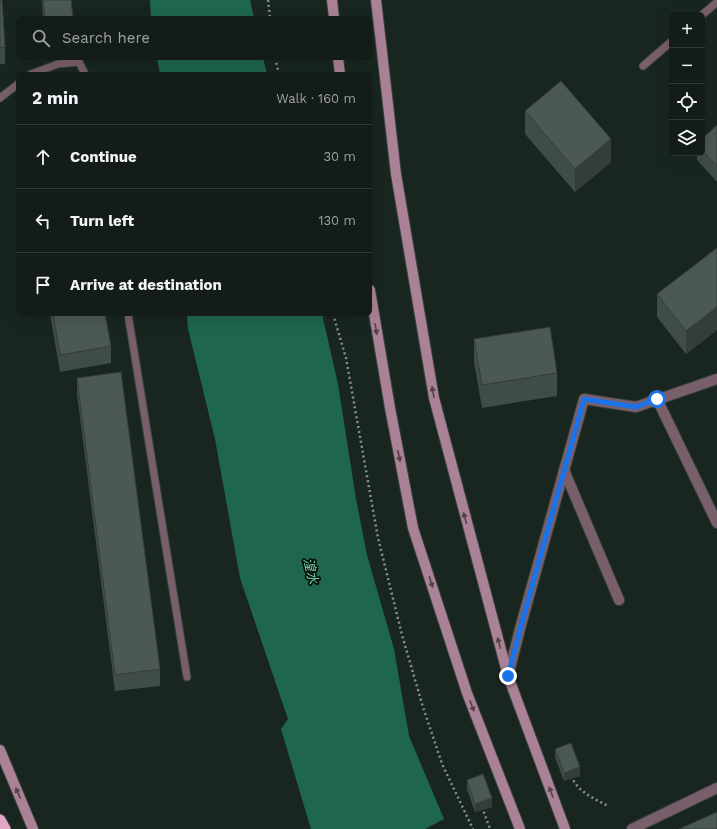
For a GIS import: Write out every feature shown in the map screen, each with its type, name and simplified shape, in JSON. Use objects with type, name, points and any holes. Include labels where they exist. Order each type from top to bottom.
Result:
[{"type":"highway","points":[[0,820],[5,829]]},
{"type":"main road","points":[[332,0],[334,16]]},
{"type":"main road","points":[[376,0],[396,174],[434,398],[508,676],[565,829]]},
{"type":"main road","points":[[338,60],[340,72]]},
{"type":"main road","points":[[372,302],[390,408],[414,528],[467,693],[520,829]]},
{"type":"main road","points":[[0,750],[33,829]]},
{"type":"street","points":[[508,676],[584,399],[636,407],[717,379]]},
{"type":"street","points":[[657,399],[717,523]]},
{"type":"street","points":[[564,470],[619,600]]},
{"type":"street","points":[[632,829],[717,788]]},
{"type":"lane","points":[[705,12],[717,2]]},
{"type":"lane","points":[[643,66],[669,44]]},
{"type":"lane","points":[[36,72],[58,64],[79,62],[84,72]]},
{"type":"lane","points":[[0,98],[16,86]]},
{"type":"lane","points":[[128,316],[187,677]]},
{"type":"path","points":[[268,0],[270,16]]},
{"type":"path","points":[[276,60],[278,72]]},
{"type":"path","points":[[334,316],[346,358],[378,538],[402,635],[423,707],[442,764],[473,829]]},
{"type":"path","points":[[568,770],[574,783],[585,794],[608,806]]},
{"type":"path","points":[[480,803],[490,829]]},
{"type":"water","points":[[150,0],[250,0],[254,16],[151,16]]},
{"type":"water","points":[[157,60],[264,60],[266,72],[160,72]]},
{"type":"water","name":"湟水","points":[[187,316],[322,316],[338,384],[356,499],[367,555],[394,649],[409,736],[444,819],[425,829],[311,829],[281,729],[288,719],[240,578],[215,439],[188,329]]},
{"type":"building","points":[[0,0],[2,0],[5,47],[0,48]]},
{"type":"building","points":[[43,0],[71,0],[73,16],[45,16]]},
{"type":"building","points":[[561,81],[611,139],[575,169],[525,111]]},
{"type":"building","points":[[717,125],[717,166],[705,153],[705,136]]},
{"type":"building","points":[[717,248],[717,307],[686,331],[657,294]]},
{"type":"building","points":[[53,316],[105,316],[111,346],[60,355]]},
{"type":"building","points":[[550,327],[557,373],[482,385],[474,339]]},
{"type":"building","points":[[121,372],[160,669],[115,675],[77,378]]},
{"type":"building","points":[[571,743],[580,767],[564,773],[555,749]]},
{"type":"building","points":[[483,774],[492,798],[475,804],[467,780]]},
{"type":"building","points":[[717,812],[717,829],[679,829]]},
{"type":"route","points":[[508,676],[584,399],[636,407],[657,399]]}]
